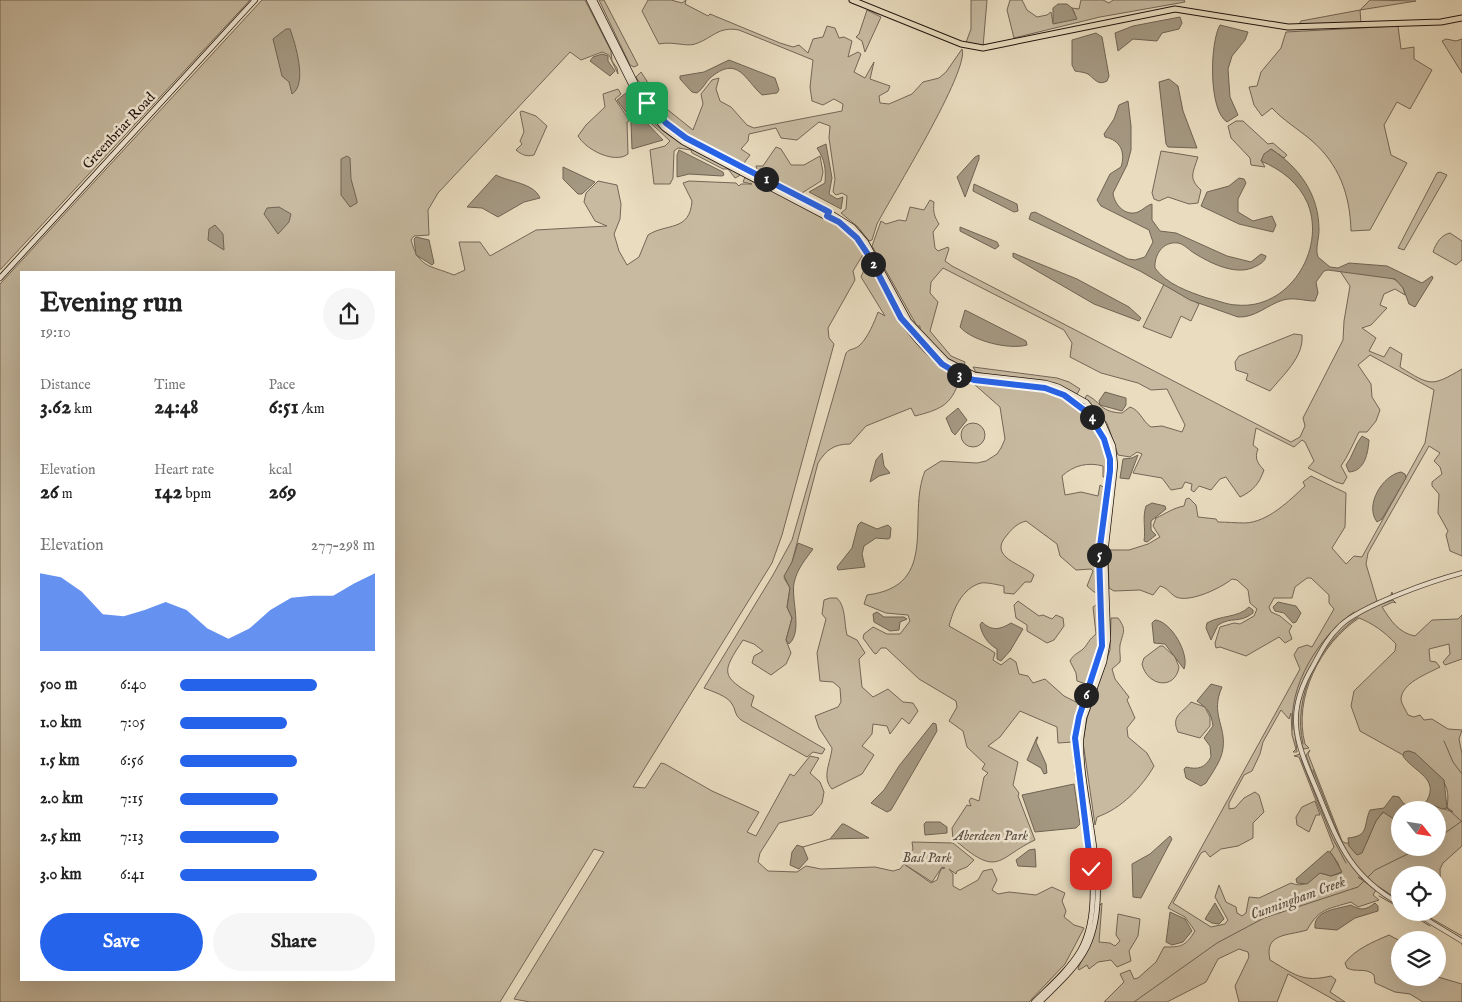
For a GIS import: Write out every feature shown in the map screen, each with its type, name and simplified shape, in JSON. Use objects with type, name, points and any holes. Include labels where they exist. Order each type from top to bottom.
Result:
[{"type":"main road","name":"Greenbriar Road","points":[[0,278],[255,0]]},
{"type":"main road","points":[[589,0],[638,98],[664,128],[683,142],[828,214],[839,222],[857,238],[869,256],[904,322],[942,364],[962,376],[974,380],[1045,388],[1064,395],[1088,413],[1104,439],[1110,459],[1110,471],[1099,554],[1102,646],[1079,717],[1075,746],[1091,869],[1089,926],[1081,949],[1068,968],[1034,1002]]},
{"type":"main road","points":[[594,0],[642,96],[666,123],[686,138],[852,227],[866,242],[902,310],[947,362],[975,375],[1046,383],[1067,390],[1092,409],[1110,437],[1114,452],[1115,471],[1105,554],[1108,647],[1084,718],[1081,738],[1096,869],[1093,926],[1086,947],[1077,963],[1040,1002]]},
{"type":"main road","points":[[852,0],[961,44],[983,48],[1175,9],[1288,27],[1427,22],[1462,18]]},
{"type":"main road","points":[[1091,899],[1094,904],[1093,926]]},
{"type":"street","points":[[1391,898],[1363,878],[1348,860],[1337,840],[1300,747],[1296,717],[1301,691],[1327,641],[1340,626],[1354,615],[1462,573]]},
{"type":"street","points":[[1429,921],[1462,941]]},
{"type":"green space","points":[[0,0],[250,0],[0,270]]},
{"type":"green space","name":"Basl Park","points":[[262,0],[585,0],[611,51],[612,61],[617,68],[618,74],[609,55],[602,52],[581,60],[570,52],[438,193],[428,210],[429,235],[414,236],[411,240],[414,249],[422,261],[454,275],[465,270],[459,242],[480,242],[490,256],[536,230],[607,226],[595,221],[584,202],[586,193],[598,181],[617,185],[621,204],[620,219],[614,234],[619,251],[627,265],[639,257],[648,235],[676,225],[687,218],[692,201],[683,183],[689,181],[736,183],[739,186],[741,184],[752,184],[743,182],[745,177],[844,227],[864,253],[853,271],[855,280],[828,328],[829,338],[834,344],[782,535],[772,563],[633,787],[645,788],[661,763],[665,764],[712,791],[759,812],[747,832],[756,836],[790,774],[794,776],[810,756],[819,758],[810,773],[820,782],[824,792],[822,803],[812,815],[779,823],[760,853],[758,862],[768,871],[797,872],[806,866],[821,869],[875,867],[893,871],[900,869],[904,864],[913,849],[912,842],[953,843],[974,860],[967,867],[957,871],[956,874],[949,869],[953,874],[953,886],[960,890],[978,880],[983,871],[992,869],[997,880],[992,890],[998,894],[1009,892],[1036,895],[1052,887],[1065,893],[1062,901],[1066,911],[1064,917],[1074,925],[1084,928],[1065,964],[1029,1002],[530,1002],[514,999],[604,852],[594,849],[500,1002],[0,1002],[0,284]],"holes":[[[904,864],[932,882],[942,867],[945,868],[941,869],[937,880],[931,883]]]},
{"type":"green space","points":[[599,0],[604,0],[638,65],[634,67],[630,65]]},
{"type":"green space","points":[[648,0],[671,0],[682,3],[686,0],[685,4],[708,16],[710,14],[780,43],[793,47],[799,45],[808,53],[813,39],[823,37],[827,26],[835,28],[839,38],[844,37],[852,41],[848,57],[858,52],[861,54],[854,72],[865,78],[874,62],[870,79],[890,86],[888,91],[879,96],[880,103],[889,104],[912,94],[923,82],[939,78],[946,72],[962,49],[961,61],[954,81],[928,134],[877,224],[872,240],[869,241],[858,227],[841,213],[846,209],[847,196],[842,193],[836,195],[833,192],[835,179],[829,138],[830,126],[819,122],[797,140],[781,138],[776,128],[749,134],[748,141],[741,149],[750,155],[744,163],[695,140],[668,122],[636,77],[641,72],[663,106],[693,130],[703,104],[701,94],[712,80],[719,78],[716,89],[720,101],[731,107],[747,125],[754,128],[842,111],[843,104],[834,99],[823,105],[812,101],[810,87],[813,60],[739,30],[732,29],[721,31],[701,42],[691,45],[659,44],[642,11]]},
{"type":"green space","points":[[971,0],[987,0],[983,47],[965,45],[971,29]]},
{"type":"green space","points":[[1010,0],[1022,0],[1027,10],[1037,17],[1051,12],[1053,23],[1075,14],[1072,8],[1079,9],[1081,0],[1103,0],[1109,3],[1113,0],[1184,0],[1185,2],[1100,17],[1014,38],[1007,10]]},
{"type":"green space","points":[[1370,0],[1416,1],[1360,10]]},
{"type":"green space","points":[[867,10],[881,17],[865,52],[862,41],[856,37],[859,34]]},
{"type":"green space","points":[[1360,10],[1361,23],[1298,26],[1301,21]]},
{"type":"green space","points":[[1398,26],[1401,49],[1414,47],[1414,59],[1432,70],[1410,109],[1397,102],[1384,125],[1391,155],[1407,163],[1370,230],[1351,231],[1345,192],[1329,159],[1311,140],[1272,108],[1262,116],[1254,105],[1249,87],[1257,86],[1261,72],[1281,48],[1286,32]]},
{"type":"green space","points":[[1446,39],[1456,41],[1462,39],[1462,73],[1442,41]]},
{"type":"green space","points":[[618,89],[621,94],[615,99],[627,117],[641,109],[674,139],[740,174],[739,176],[735,178],[728,169],[723,169],[692,153],[691,150],[678,148],[674,151],[673,178],[670,184],[654,184],[650,150],[665,146],[670,141],[640,113],[627,122],[628,154],[622,157],[609,157],[591,149],[578,136],[586,125],[605,107],[603,94]]},
{"type":"green space","points":[[520,112],[536,116],[547,126],[534,155],[525,155],[516,150],[522,144],[520,141],[524,132]]},
{"type":"green space","points":[[1236,121],[1243,121],[1268,144],[1273,143],[1287,155],[1284,158],[1271,149],[1261,160],[1265,167],[1251,165],[1250,158],[1231,138],[1228,126]]},
{"type":"green space","points":[[776,147],[781,149],[791,165],[804,165],[820,156],[823,172],[821,181],[802,193],[757,170],[756,166],[763,166]]},
{"type":"green space","points":[[1161,151],[1198,157],[1193,171],[1193,179],[1201,190],[1198,203],[1189,204],[1168,197],[1159,201],[1154,199],[1152,193]]},
{"type":"green space","points":[[1440,172],[1447,175],[1404,250],[1398,248],[1437,173]]},
{"type":"green space","points":[[930,200],[934,202],[934,214],[939,224],[933,232],[935,248],[938,251],[948,247],[945,261],[952,266],[1291,442],[1300,437],[1305,426],[1303,418],[1343,340],[1350,286],[1340,271],[1378,274],[1388,277],[1402,287],[1405,295],[1395,289],[1384,294],[1380,305],[1387,308],[1371,325],[1362,328],[1376,338],[1369,351],[1384,357],[1390,347],[1402,354],[1400,367],[1425,381],[1431,382],[1444,379],[1462,369],[1462,556],[1450,551],[1446,535],[1448,531],[1438,513],[1439,494],[1432,486],[1432,482],[1442,474],[1440,467],[1434,461],[1440,453],[1429,446],[1368,553],[1366,564],[1377,601],[1366,607],[1390,597],[1392,592],[1393,596],[1365,608],[1336,629],[1301,687],[1295,733],[1297,752],[1293,752],[1296,749],[1292,735],[1291,713],[1289,719],[1281,710],[1263,742],[1252,771],[1244,775],[1229,803],[1229,809],[1235,808],[1244,798],[1255,792],[1259,795],[1264,812],[1253,823],[1253,838],[1238,846],[1221,849],[1210,857],[1205,851],[1201,853],[1173,903],[1211,927],[1225,924],[1228,920],[1215,897],[1219,885],[1226,902],[1236,907],[1237,913],[1242,916],[1246,913],[1249,897],[1259,898],[1291,883],[1303,884],[1320,873],[1331,876],[1341,873],[1338,863],[1330,852],[1334,847],[1299,757],[1294,756],[1300,754],[1339,846],[1364,880],[1358,877],[1376,890],[1373,895],[1379,900],[1358,907],[1351,902],[1325,910],[1316,917],[1307,930],[1285,935],[1274,940],[1270,945],[1270,960],[1305,978],[1331,976],[1336,980],[1330,992],[1345,1002],[1338,1002],[1288,974],[1277,1002],[1239,1002],[1235,986],[1249,957],[1248,952],[1239,949],[1218,959],[1206,982],[1167,1002],[1104,1002],[1124,982],[1120,974],[1130,970],[1134,979],[1138,978],[1156,962],[1164,947],[1182,945],[1195,931],[1185,917],[1168,908],[1300,669],[1294,655],[1298,648],[1307,645],[1312,647],[1334,609],[1329,603],[1329,595],[1311,578],[1307,578],[1295,587],[1292,598],[1274,598],[1269,607],[1271,612],[1280,616],[1292,626],[1289,631],[1292,639],[1285,643],[1279,637],[1246,656],[1220,647],[1216,648],[1215,643],[1220,627],[1234,623],[1240,624],[1254,616],[1257,609],[1250,603],[1248,590],[1237,580],[1232,579],[1213,590],[1189,598],[1176,597],[1160,586],[1153,595],[1140,590],[1114,591],[1109,588],[1108,550],[1129,550],[1148,544],[1160,537],[1153,526],[1156,518],[1184,506],[1186,499],[1189,498],[1196,505],[1198,517],[1216,519],[1218,522],[1254,522],[1278,510],[1305,486],[1303,482],[1311,476],[1346,493],[1345,527],[1332,548],[1346,564],[1354,556],[1362,557],[1425,443],[1434,390],[1370,355],[1358,365],[1371,384],[1372,397],[1380,410],[1376,421],[1367,432],[1359,432],[1341,466],[1347,477],[1343,484],[1308,468],[1314,461],[1305,442],[1302,440],[1294,447],[1256,428],[1253,445],[1258,449],[1257,461],[1264,470],[1258,483],[1252,490],[1240,497],[1226,477],[1220,479],[1211,490],[1199,486],[1194,492],[1191,490],[1192,484],[1185,482],[1182,488],[1171,490],[1162,478],[1133,473],[1142,454],[1137,452],[1130,457],[1118,455],[1107,423],[1085,398],[1087,395],[1109,411],[1122,413],[1130,407],[1133,408],[1151,427],[1162,426],[1182,432],[1185,425],[1167,389],[1151,390],[1138,383],[1101,373],[1070,357],[1072,343],[1064,330],[943,268],[931,282],[930,293],[938,302],[930,331],[951,356],[965,362],[964,367],[947,358],[920,330],[920,326],[917,326],[872,246],[881,221],[886,224],[899,220],[906,221],[910,207],[924,210]]},
{"type":"green space","points":[[1450,233],[1462,241],[1462,260],[1456,265],[1433,252],[1439,240]]},
{"type":"green space","points":[[868,260],[904,327],[934,361],[959,380],[952,396],[943,406],[931,412],[915,416],[911,408],[866,426],[850,444],[835,447],[824,455],[818,463],[792,562],[784,578],[790,588],[787,607],[792,618],[786,640],[791,653],[786,664],[771,675],[752,663],[754,656],[763,651],[754,644],[743,640],[728,667],[730,678],[754,696],[751,706],[825,749],[822,754],[813,752],[807,757],[741,720],[730,701],[704,688],[773,575],[792,540],[846,353],[863,342],[878,312],[885,316],[861,277]]},
{"type":"green space","points":[[1164,284],[1199,304],[1191,321],[1181,316],[1171,338],[1143,327]]},
{"type":"green space","points":[[1294,334],[1302,335],[1300,351],[1292,365],[1270,391],[1246,380],[1248,374],[1236,370],[1235,362],[1239,356]]},
{"type":"green space","points":[[973,367],[1057,378],[1069,382],[1080,389],[1077,394],[1055,383],[985,374],[976,372]]},
{"type":"green space","name":"Aberdeen Park","points":[[974,384],[1007,385],[1032,389],[1063,397],[1074,403],[1098,430],[1103,441],[1107,465],[1106,477],[1103,477],[1103,466],[1092,464],[1076,467],[1062,476],[1065,495],[1081,492],[1098,496],[1100,485],[1105,488],[1097,547],[1099,593],[1094,592],[1087,586],[1093,571],[1091,569],[1076,570],[1060,556],[1057,544],[1026,521],[1011,530],[1002,543],[1001,549],[1009,559],[1034,575],[1031,582],[1025,582],[1014,594],[1004,593],[1004,586],[989,583],[981,583],[974,586],[959,600],[949,626],[995,653],[993,660],[1001,665],[1010,658],[1016,662],[1019,674],[1028,676],[1033,683],[1045,679],[1064,696],[1076,702],[1080,696],[1083,698],[1075,722],[1073,742],[1058,743],[1057,727],[1020,711],[1000,737],[988,746],[1018,762],[1013,785],[1019,793],[1018,796],[1035,840],[999,861],[992,862],[974,855],[953,839],[952,828],[967,805],[971,806],[969,801],[971,798],[979,801],[984,777],[988,773],[982,769],[985,764],[967,747],[963,731],[949,721],[957,707],[956,701],[919,679],[886,648],[881,648],[876,654],[874,653],[863,638],[864,634],[873,627],[887,634],[900,634],[910,621],[908,615],[886,613],[864,604],[867,595],[890,589],[905,578],[913,564],[917,547],[920,489],[925,471],[941,461],[977,463],[986,461],[997,454],[1005,439],[1000,407]]},
{"type":"green space","points":[[973,423],[982,426],[985,435],[982,444],[973,447],[964,444],[961,435],[964,426]]},
{"type":"green space","points":[[837,598],[840,602],[847,635],[857,640],[865,653],[859,659],[862,687],[873,697],[888,689],[903,702],[913,703],[918,711],[909,724],[902,718],[890,734],[887,726],[873,724],[872,734],[862,746],[874,755],[862,774],[832,789],[827,780],[827,774],[832,748],[819,728],[815,716],[838,707],[841,702],[840,688],[833,682],[820,681],[817,653],[826,619],[822,614],[824,600]]},
{"type":"green space","points":[[1393,600],[1396,603],[1393,602],[1382,607],[1392,622],[1404,632],[1415,636],[1432,620],[1458,619],[1462,615],[1462,659],[1445,665],[1443,662],[1450,654],[1449,644],[1429,649],[1430,661],[1436,662],[1440,667],[1410,684],[1402,694],[1401,700],[1408,715],[1414,717],[1420,715],[1424,720],[1432,719],[1448,729],[1462,730],[1459,739],[1462,754],[1462,846],[1442,866],[1391,866],[1391,897],[1362,873],[1338,839],[1306,755],[1310,750],[1308,754],[1342,841],[1348,843],[1357,855],[1365,845],[1376,821],[1384,812],[1391,817],[1391,856],[1446,856],[1446,810],[1453,812],[1447,807],[1448,793],[1444,782],[1413,753],[1407,751],[1403,755],[1360,731],[1351,706],[1354,691],[1395,651],[1396,644],[1378,628],[1359,618],[1332,642],[1313,674],[1303,709],[1302,726],[1305,744],[1309,748],[1304,749],[1298,736],[1296,720],[1299,702],[1306,683],[1324,648],[1344,624],[1367,610]]},
{"type":"green space","points":[[1018,601],[1039,616],[1043,615],[1052,619],[1056,615],[1063,618],[1064,626],[1054,640],[1047,643],[1027,631],[1027,625],[1016,618],[1014,605]]},
{"type":"green space","points":[[1096,605],[1099,609],[1100,644],[1086,684],[1077,681],[1076,673],[1070,661],[1096,634],[1093,607]]},
{"type":"green space","points":[[1111,618],[1118,618],[1123,628],[1120,662],[1112,669],[1115,679],[1129,697],[1127,700],[1135,718],[1127,728],[1128,737],[1147,753],[1154,766],[1130,796],[1114,809],[1097,817],[1095,825],[1083,742],[1087,718],[1110,650]]},
{"type":"green space","points":[[1160,646],[1163,646],[1175,657],[1179,667],[1172,680],[1161,683],[1149,677],[1142,664],[1144,658]]},
{"type":"green space","points":[[1191,702],[1205,707],[1210,717],[1210,726],[1200,738],[1178,732],[1176,726],[1179,714]]},
{"type":"green space","points":[[1315,801],[1320,815],[1316,815],[1309,832],[1297,825],[1296,817],[1302,807]]},
{"type":"green space","points":[[1102,903],[1099,942],[1110,943],[1115,946],[1120,941],[1116,935],[1118,914],[1140,919],[1138,936],[1129,951],[1131,961],[1117,967],[1111,960],[1098,962],[1089,969],[1087,965],[1079,970],[1078,968],[1092,939],[1099,906]]},
{"type":"green space","points":[[1389,935],[1391,936],[1391,986],[1446,986],[1446,979],[1462,984],[1462,1002],[1423,1002],[1410,994],[1395,992],[1375,983],[1374,975],[1371,973],[1347,968],[1345,963],[1349,958],[1365,946]]},
{"type":"shaded area","points":[[1058,4],[1067,4],[1072,8],[1077,19],[1053,24],[1053,8]]},
{"type":"shaded area","points":[[1180,17],[1182,23],[1179,29],[1162,33],[1157,41],[1133,39],[1118,51],[1115,33],[1133,26]]},
{"type":"shaded area","points":[[1220,25],[1248,32],[1245,40],[1232,56],[1228,69],[1230,97],[1238,115],[1227,122],[1216,104],[1214,91],[1214,46]]},
{"type":"shaded area","points":[[286,29],[290,29],[295,44],[300,73],[297,89],[292,94],[289,82],[282,76],[273,39]]},
{"type":"shaded area","points":[[1096,33],[1102,37],[1109,76],[1107,81],[1101,83],[1088,74],[1075,71],[1072,65],[1072,40]]},
{"type":"shaded area","points":[[602,54],[608,56],[608,61],[615,71],[610,76],[590,61],[593,57]]},
{"type":"shaded area","points":[[729,60],[775,78],[779,90],[777,93],[762,95],[740,72],[728,68],[710,78],[697,93],[692,92],[680,79],[680,76],[704,72]]},
{"type":"shaded area","points":[[1169,79],[1178,86],[1183,111],[1197,148],[1168,147],[1166,144],[1159,82]]},
{"type":"shaded area","points":[[626,93],[629,94],[638,107],[628,115],[617,100]]},
{"type":"shaded area","points":[[1128,101],[1131,150],[1127,165],[1113,193],[1118,205],[1125,211],[1133,213],[1152,204],[1152,220],[1160,231],[1176,233],[1227,256],[1251,262],[1261,254],[1266,256],[1261,263],[1252,268],[1245,270],[1230,269],[1207,261],[1178,243],[1172,243],[1160,250],[1155,263],[1155,268],[1165,279],[1193,293],[1237,305],[1255,304],[1272,298],[1287,288],[1307,258],[1312,240],[1312,222],[1308,204],[1295,184],[1283,173],[1261,161],[1264,154],[1271,149],[1299,174],[1316,205],[1319,230],[1318,257],[1330,267],[1338,268],[1349,263],[1387,266],[1422,283],[1432,276],[1433,278],[1415,307],[1409,304],[1403,288],[1395,279],[1328,270],[1324,271],[1316,282],[1318,293],[1315,301],[1287,299],[1250,315],[1238,317],[1190,300],[1140,271],[1029,219],[1031,213],[1035,212],[1128,259],[1135,260],[1145,257],[1153,242],[1149,230],[1101,206],[1097,200],[1110,174],[1121,167],[1123,156],[1118,144],[1105,137],[1104,134],[1114,119],[1119,105]]},
{"type":"shaded area","points":[[641,117],[663,140],[632,149],[631,122]]},
{"type":"shaded area","points":[[826,144],[832,178],[829,194],[837,199],[843,197],[841,209],[809,192],[825,183],[824,165],[817,148]]},
{"type":"shaded area","points":[[679,150],[723,172],[724,175],[689,174],[677,177],[677,155]]},
{"type":"shaded area","points":[[979,155],[979,159],[965,197],[957,177]]},
{"type":"shaded area","points":[[347,156],[350,158],[351,179],[357,201],[357,203],[350,207],[341,195],[341,159]]},
{"type":"shaded area","points":[[563,167],[595,182],[582,194],[578,194],[563,179]]},
{"type":"shaded area","points":[[496,175],[527,186],[537,193],[540,198],[524,202],[498,217],[482,208],[467,207]]},
{"type":"shaded area","points":[[1239,178],[1244,179],[1246,183],[1238,199],[1238,212],[1253,221],[1272,216],[1276,225],[1273,232],[1239,224],[1201,206],[1207,192],[1229,186]]},
{"type":"shaded area","points":[[974,184],[1017,204],[1018,211],[1014,212],[973,191]]},
{"type":"shaded area","points":[[279,207],[291,214],[289,222],[278,234],[264,214],[267,208]]},
{"type":"shaded area","points":[[215,225],[223,234],[224,250],[208,240],[209,229]]},
{"type":"shaded area","points":[[960,227],[997,242],[999,246],[995,249],[960,231]]},
{"type":"shaded area","points":[[416,237],[429,240],[434,263],[432,265],[416,255],[414,239]]},
{"type":"shaded area","points":[[1013,253],[1077,279],[1129,307],[1141,318],[1139,321],[1094,304],[1013,257]]},
{"type":"shaded area","points":[[965,310],[1026,341],[1027,345],[1001,345],[973,336],[960,327]]},
{"type":"shaded area","points":[[1105,392],[1126,398],[1126,405],[1122,411],[1100,405],[1099,401]]},
{"type":"shaded area","points":[[958,408],[967,420],[955,435],[946,418]]},
{"type":"shaded area","points":[[1362,436],[1369,440],[1365,460],[1359,468],[1349,472],[1346,465]]},
{"type":"shaded area","points":[[882,453],[884,466],[890,473],[879,476],[870,482],[876,460]]},
{"type":"shaded area","points":[[1138,455],[1129,479],[1120,478],[1123,459]]},
{"type":"shaded area","points":[[1401,472],[1405,474],[1406,478],[1382,519],[1377,522],[1373,507],[1377,492],[1394,474]]},
{"type":"shaded area","points":[[1152,503],[1165,506],[1166,509],[1151,521],[1151,530],[1156,535],[1147,542],[1144,541],[1144,515],[1146,506]]},
{"type":"shaded area","points":[[861,522],[877,529],[888,525],[891,528],[890,538],[876,538],[864,546],[862,554],[865,567],[838,570],[837,567],[852,548],[858,525]]},
{"type":"shaded area","points":[[798,543],[813,549],[795,578],[793,590],[796,624],[793,639],[789,644],[786,640],[792,618],[787,607],[790,588],[784,576],[792,562]]},
{"type":"shaded area","points":[[1278,602],[1296,606],[1301,613],[1296,622],[1293,623],[1284,613],[1275,611],[1273,607]]},
{"type":"shaded area","points":[[1249,607],[1253,610],[1253,613],[1244,618],[1223,622],[1218,625],[1211,640],[1206,628],[1207,623],[1212,620],[1235,615]]},
{"type":"shaded area","points":[[877,612],[884,617],[904,617],[907,619],[900,622],[899,630],[890,631],[874,622],[873,614]]},
{"type":"shaded area","points":[[1155,620],[1167,626],[1178,639],[1184,655],[1184,669],[1165,644],[1154,643],[1152,623]]},
{"type":"shaded area","points":[[982,622],[993,628],[1004,627],[1011,623],[1023,629],[1010,651],[1001,661],[997,659],[997,649],[988,642],[982,632],[980,625]]},
{"type":"shaded area","points":[[1211,684],[1222,687],[1219,696],[1218,712],[1223,748],[1216,766],[1206,783],[1201,786],[1186,778],[1184,769],[1186,767],[1201,767],[1211,757],[1210,746],[1204,738],[1213,726],[1212,721],[1208,711],[1197,701]]},
{"type":"shaded area","points":[[933,723],[936,724],[937,731],[891,810],[887,812],[871,803],[884,790],[899,766]]},
{"type":"shaded area","points":[[1037,737],[1036,742],[1046,764],[1047,773],[1044,774],[1041,768],[1027,760]]},
{"type":"shaded area","points":[[1404,752],[1415,753],[1444,780],[1447,808],[1446,801],[1427,801],[1430,789],[1429,784],[1422,774],[1403,756]]},
{"type":"shaded area","points":[[1074,784],[1080,824],[1076,828],[1035,832],[1022,795]]},
{"type":"shaded area","points":[[1393,796],[1399,797],[1402,801],[1391,801],[1391,817],[1383,812],[1376,821],[1362,853],[1357,855],[1349,846],[1348,838],[1360,835],[1363,832],[1370,810],[1384,808]]},
{"type":"shaded area","points":[[926,822],[940,822],[947,827],[947,833],[925,835],[924,824]]},
{"type":"shaded area","points":[[844,824],[869,838],[830,839]]},
{"type":"shaded area","points":[[1170,836],[1172,839],[1141,898],[1133,897],[1132,864],[1150,854]]},
{"type":"shaded area","points":[[797,845],[803,847],[808,859],[799,869],[790,865],[792,852]]},
{"type":"shaded area","points":[[1035,849],[1036,867],[1018,866],[1016,860],[1029,850]]},
{"type":"shaded area","points":[[1328,851],[1332,854],[1342,872],[1331,876],[1320,873],[1307,884],[1297,883],[1296,879]]},
{"type":"shaded area","points":[[1215,903],[1224,919],[1219,924],[1205,919]]},
{"type":"shaded area","points":[[1375,903],[1378,906],[1378,911],[1355,918],[1337,930],[1315,928],[1315,922],[1318,917],[1327,911],[1351,905],[1363,909]]},
{"type":"shaded area","points":[[1170,912],[1185,919],[1192,931],[1183,942],[1172,945],[1166,942]]},
{"type":"waterway","points":[[1293,730],[1292,714],[1295,697],[1300,680],[1308,664],[1329,635],[1354,612]]},
{"type":"waterway","points":[[1303,744],[1301,708],[1305,690],[1312,673],[1331,642],[1358,617]]},
{"type":"waterway","points":[[1444,741],[1453,762],[1462,774]]},
{"type":"waterway","points":[[1301,759],[1332,837],[1346,863]]},
{"type":"waterway","points":[[1313,770],[1340,839]]},
{"type":"waterway","points":[[1447,808],[1461,821]]},
{"type":"waterway","name":"Cunningham Creek","points":[[1446,832],[1462,821]]},
{"type":"waterway","points":[[803,847],[830,839]]},
{"type":"waterway","name":"Cunningham Creek","points":[[1368,877],[1375,870],[1404,856]]},
{"type":"waterway","name":"Cunningham Creek","points":[[1134,1002],[1217,943],[1264,918],[1358,887],[1365,880]]},
{"type":"waterway","points":[[1379,887],[1391,895]]},
{"type":"waterway","points":[[1379,896],[1391,903]]},
{"type":"waterway","points":[[1422,921],[1430,926]]},
{"type":"waterway","points":[[1436,921],[1462,936]]},
{"type":"route","points":[[647,103],[671,128],[686,138],[829,212],[827,216],[839,222],[863,246],[907,327],[932,356],[945,367],[962,376],[981,382],[1045,388],[1057,392],[1082,406],[1097,424],[1108,448],[1110,459],[1109,482],[1099,554],[1103,639],[1099,660],[1077,724],[1075,738],[1078,775],[1091,869]]}]
